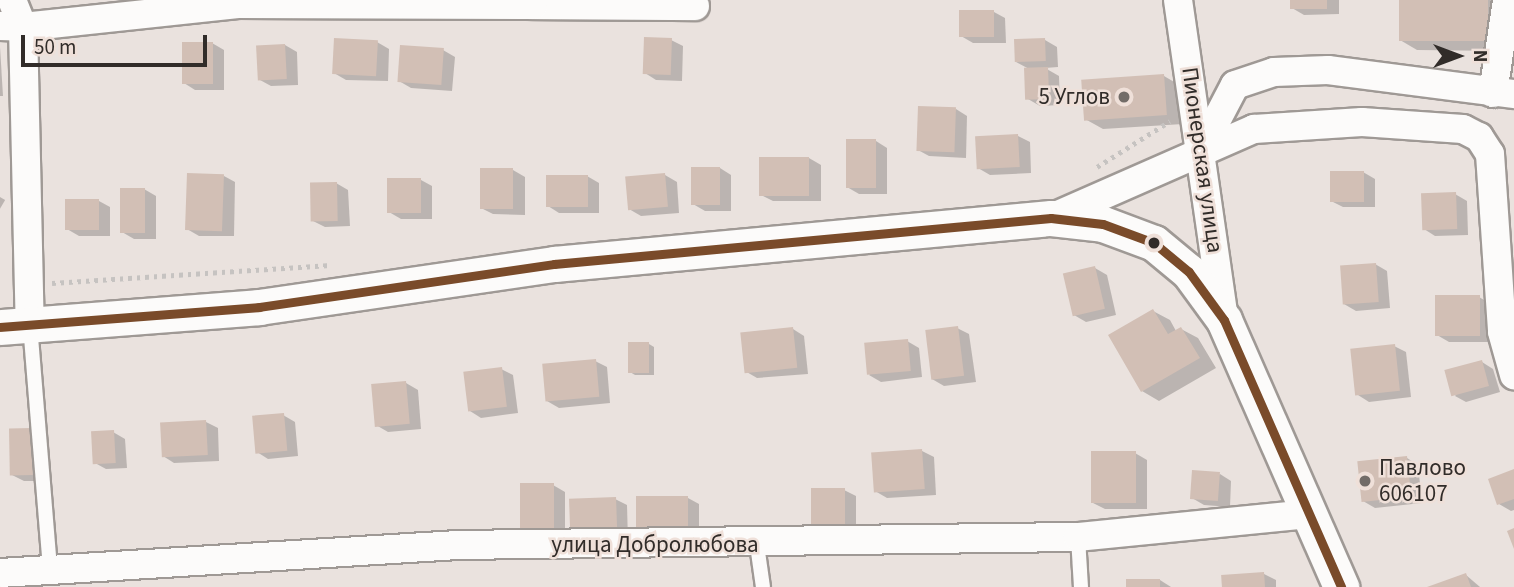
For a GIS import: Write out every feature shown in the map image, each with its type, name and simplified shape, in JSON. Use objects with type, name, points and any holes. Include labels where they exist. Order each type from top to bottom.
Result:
[{"type":"street","points":[[12,0],[15,326]]},
{"type":"street","name":"Пионерская улица","points":[[1178,0],[1224,320]]},
{"type":"street","points":[[1200,150],[1236,85],[1274,72],[1328,70],[1504,93],[1507,0]]},
{"type":"street","points":[[11,26],[238,4],[533,3],[695,6]]},
{"type":"street","points":[[1051,218],[1200,150],[1254,129],[1362,122],[1462,129],[1479,137],[1490,154],[1504,193],[1502,332],[1514,375]]},
{"type":"street","name":"Пионерская улица","points":[[15,326],[259,307],[554,264],[1051,218],[1103,224],[1154,243],[1189,272],[1224,320],[1341,587]]},
{"type":"street","name":"улица Добролюбова","points":[[0,573],[456,545],[757,545],[1078,537],[1310,514]]},
{"type":"lane","points":[[15,326],[50,570]]},
{"type":"lane","points":[[1078,537],[1081,587]]},
{"type":"lane","points":[[757,545],[763,587]]},
{"type":"building","points":[[1290,0],[1327,0],[1327,9],[1290,9]]},
{"type":"building","points":[[1399,0],[1488,0],[1488,41],[1399,41]]},
{"type":"building","points":[[959,10],[994,10],[994,37],[959,37]]},
{"type":"building","points":[[644,37],[672,38],[671,75],[643,74]]},
{"type":"building","points":[[334,38],[378,40],[376,76],[332,74]]},
{"type":"building","points":[[1045,38],[1046,61],[1015,62],[1014,39]]},
{"type":"building","points":[[182,42],[213,42],[213,84],[182,84]]},
{"type":"building","points":[[285,44],[287,79],[258,80],[256,46]]},
{"type":"building","points":[[400,45],[444,48],[441,85],[397,82]]},
{"type":"building","points":[[1048,67],[1049,99],[1025,100],[1024,68]]},
{"type":"building","name":"5 Углов","points":[[1164,74],[1167,115],[1084,121],[1081,80]]},
{"type":"building","points":[[918,106],[956,107],[954,152],[916,151]]},
{"type":"building","points":[[1018,134],[1020,167],[977,169],[975,136]]},
{"type":"building","points":[[846,139],[876,139],[876,188],[846,188]]},
{"type":"building","points":[[759,157],[809,157],[809,196],[759,196]]},
{"type":"building","points":[[691,167],[720,167],[720,205],[691,205]]},
{"type":"building","points":[[480,168],[513,168],[513,209],[480,209]]},
{"type":"building","points":[[1330,171],[1364,171],[1364,202],[1330,202]]},
{"type":"building","points":[[187,173],[224,174],[222,231],[185,230]]},
{"type":"building","points":[[665,173],[668,207],[628,210],[625,176]]},
{"type":"building","points":[[546,175],[588,175],[588,207],[546,207]]},
{"type":"building","points":[[387,178],[421,178],[421,213],[387,213]]},
{"type":"building","points":[[310,182],[337,182],[338,221],[311,221]]},
{"type":"building","points":[[120,188],[145,188],[145,233],[120,233]]},
{"type":"building","points":[[1456,192],[1457,229],[1422,230],[1421,193]]},
{"type":"building","points":[[65,199],[99,199],[99,230],[65,230]]},
{"type":"building","points":[[1376,263],[1379,302],[1343,304],[1340,266]]},
{"type":"building","points":[[1095,266],[1105,309],[1073,316],[1063,273]]},
{"type":"building","points":[[1435,295],[1480,295],[1480,336],[1435,336]]},
{"type":"building","points":[[1153,309],[1168,334],[1181,327],[1200,358],[1141,392],[1108,335]]},
{"type":"building","points":[[958,326],[964,376],[931,380],[925,330]]},
{"type":"building","points":[[793,327],[797,368],[745,373],[740,333]]},
{"type":"building","points":[[908,339],[911,371],[867,375],[864,343]]},
{"type":"building","points":[[628,342],[649,342],[649,373],[628,373]]},
{"type":"building","points":[[1395,344],[1400,391],[1355,395],[1350,349]]},
{"type":"building","points":[[596,359],[599,397],[546,402],[542,364]]},
{"type":"building","points":[[1482,360],[1489,386],[1451,396],[1444,370]]},
{"type":"building","points":[[502,367],[507,407],[468,411],[463,372]]},
{"type":"building","points":[[406,381],[410,424],[375,427],[371,384]]},
{"type":"building","points":[[284,413],[287,451],[255,454],[252,416]]},
{"type":"building","points":[[206,420],[208,455],[162,457],[160,422]]},
{"type":"building","points":[[9,428],[32,428],[33,475],[10,475]]},
{"type":"building","points":[[114,430],[116,463],[93,464],[91,431]]},
{"type":"building","points":[[922,449],[925,489],[874,492],[871,453]]},
{"type":"building","points":[[1091,451],[1136,451],[1136,503],[1091,503]]},
{"type":"building","points":[[1407,456],[1411,497],[1362,502],[1357,461]]},
{"type":"building","points":[[1514,469],[1514,499],[1497,505],[1488,479]]},
{"type":"building","points":[[1192,470],[1220,472],[1218,501],[1190,499]]},
{"type":"building","points":[[520,483],[554,483],[554,533],[520,533]]},
{"type":"building","points":[[811,488],[845,488],[845,528],[811,528]]},
{"type":"building","points":[[636,496],[688,496],[688,535],[636,535]]},
{"type":"building","points":[[616,497],[617,535],[570,537],[569,499]]},
{"type":"building","points":[[1514,528],[1514,549],[1507,531]]},
{"type":"building","points":[[1264,572],[1265,587],[1222,587],[1221,575]]},
{"type":"building","points":[[1466,573],[1471,587],[1427,587]]},
{"type":"building","points":[[1126,579],[1160,579],[1160,587],[1126,587]]},
{"type":"transit line","points":[[0,327],[259,307],[554,264],[1051,218],[1103,224],[1154,243],[1189,272],[1224,320],[1341,587]]},
{"type":"place","name":"5 Углов","points":[[1124,97]]},
{"type":"place","name":"Павлово 606107","points":[[1365,481]]}]
